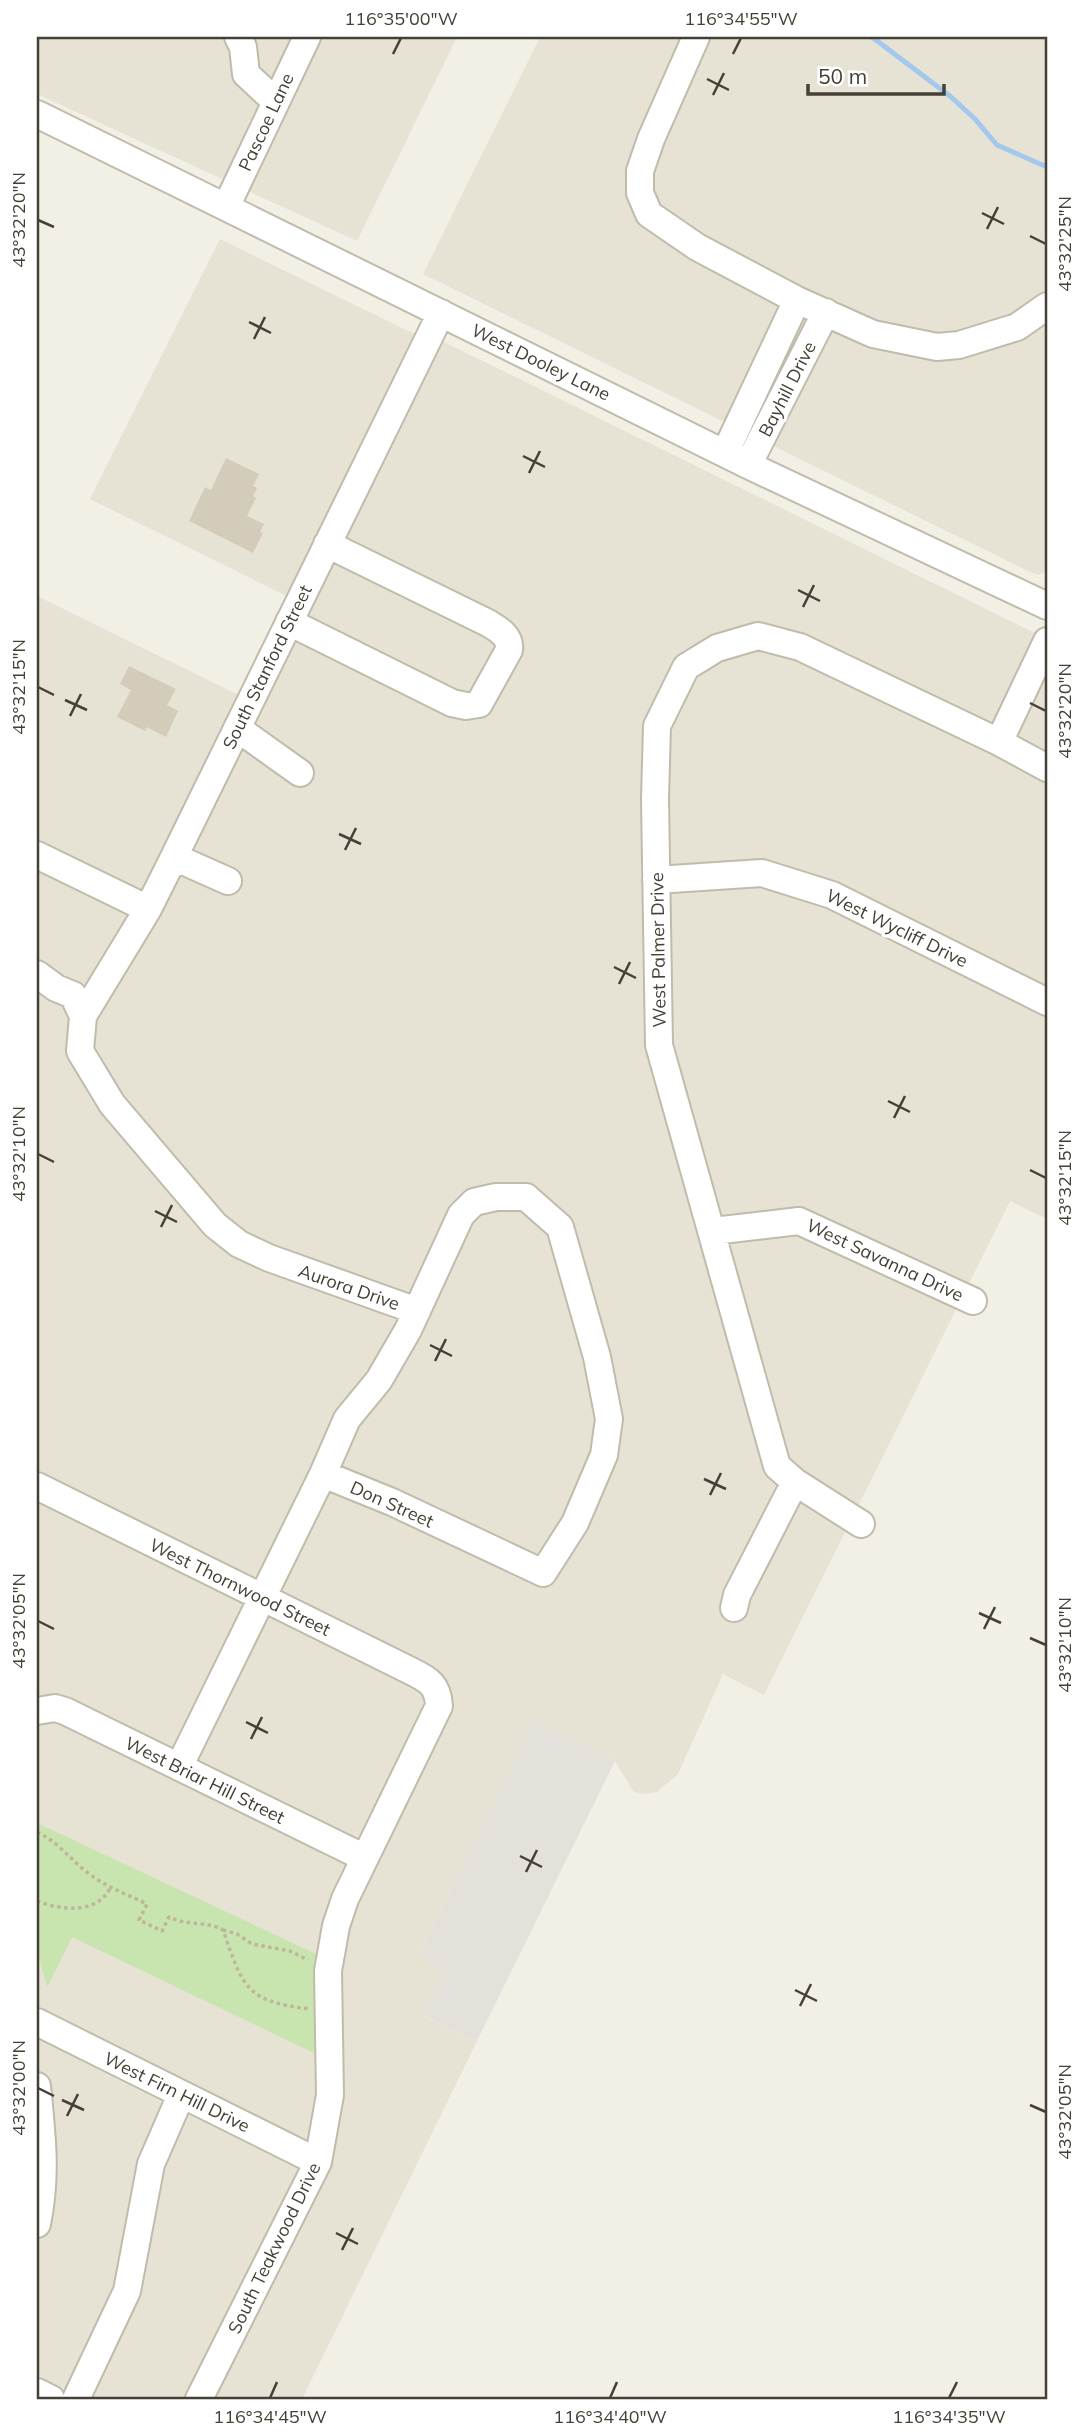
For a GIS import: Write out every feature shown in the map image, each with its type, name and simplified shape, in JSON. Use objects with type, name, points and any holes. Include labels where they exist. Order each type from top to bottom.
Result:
[{"type":"street","points":[[238,37],[243,47],[246,74],[275,101]]},
{"type":"street","name":"Pascoe Lane","points":[[226,207],[307,37]]},
{"type":"street","points":[[696,37],[651,139],[640,171],[640,193],[649,214],[697,247],[797,300],[873,334],[937,347],[959,345],[1017,327],[1047,306]]},
{"type":"street","name":"West Dooley Lane","points":[[37,114],[737,459],[1047,606]]},
{"type":"street","name":"Bayhill Drive","points":[[737,459],[797,300]]},
{"type":"street","name":"Bayhill Drive","points":[[737,459],[826,312]]},
{"type":"street","name":"South Stanford Street","points":[[83,1016],[148,909],[441,313]]},
{"type":"street","points":[[289,622],[413,685],[452,703],[466,706],[479,705],[509,650],[510,644],[506,636],[488,623],[327,544]]},
{"type":"street","name":"West Palmer Drive","points":[[861,1524],[795,1482],[777,1466],[659,1045],[657,726],[686,667],[717,648],[758,636],[800,647],[999,742],[1047,768]]},
{"type":"street","points":[[999,742],[1047,641]]},
{"type":"street","points":[[237,728],[300,773]]},
{"type":"street","points":[[37,855],[148,909]]},
{"type":"street","points":[[174,857],[228,881]]},
{"type":"street","name":"West Wycliff Drive","points":[[656,880],[762,873],[821,891],[1047,1002]]},
{"type":"street","points":[[37,974],[56,988],[73,995],[83,1016]]},
{"type":"street","points":[[37,993],[83,1016]]},
{"type":"street","name":"Aurora Drive","points":[[83,1016],[80,1051],[112,1104],[215,1225],[239,1244],[269,1258],[417,1311],[461,1215],[474,1202],[496,1197],[526,1197],[559,1227],[590,1333],[609,1419],[604,1455],[589,1489]]},
{"type":"street","name":"West Savanna Drive","points":[[713,1231],[799,1221],[974,1301]]},
{"type":"street","points":[[179,1767],[323,1474],[347,1419],[379,1380],[417,1311]]},
{"type":"street","name":"Don Street","points":[[323,1474],[392,1502],[543,1573],[575,1523],[589,1489]]},
{"type":"street","points":[[734,1608],[737,1595],[795,1482]]},
{"type":"street","name":"West Thornwood Street","points":[[37,1486],[428,1680],[438,1693]]},
{"type":"street","name":"South Teakwood Drive","points":[[199,2399],[318,2162],[330,2095],[329,1964],[336,1926],[345,1899],[439,1706],[438,1693]]},
{"type":"street","name":"West Briar Hill Street","points":[[40,1710],[55,1708],[65,1711],[365,1858]]},
{"type":"street","name":"West Firn Hill Drive","points":[[37,2022],[318,2162]]},
{"type":"street","points":[[37,2086],[45,2155],[42,2201],[37,2224]]},
{"type":"street","points":[[76,2399],[127,2291],[151,2164],[181,2095]]},
{"type":"street","points":[[37,2392],[51,2399]]},
{"type":"path","points":[[37,1832],[52,1840],[90,1875],[110,1888],[147,1904],[139,1920],[162,1931],[169,1917],[182,1924],[209,1925],[228,1930],[263,1948],[283,1949],[306,1959],[329,1964]]},
{"type":"path","points":[[37,1901],[61,1908],[78,1908],[92,1905],[102,1899],[110,1888]]},
{"type":"path","points":[[223,1930],[239,1975],[253,1993],[268,2001],[295,2007],[328,2009]]},
{"type":"shaded area","points":[[37,37],[457,37],[357,241],[37,94]]},
{"type":"shaded area","points":[[540,37],[1047,37],[1047,570],[1039,575],[1030,572],[423,274]]},
{"type":"shaded area","points":[[220,239],[408,331],[442,341],[1047,639],[1047,1219],[1010,1201],[764,1695],[723,1674],[678,1774],[657,1792],[642,1794],[633,1791],[615,1761],[534,1722],[419,1957],[446,1970],[424,2016],[477,2041],[302,2399],[37,2399],[37,596],[259,705],[309,607],[90,499]]},
{"type":"shaded area","points":[[534,1721],[615,1761],[477,2041],[423,2015],[445,1971],[419,1957]]},
{"type":"green space","points":[[37,1823],[316,1954],[314,2053],[72,1937],[47,1987],[37,1951]]},
{"type":"building","points":[[226,458],[259,474],[253,486],[257,488],[253,496],[256,498],[247,516],[264,524],[260,532],[263,533],[253,553],[189,521],[205,487],[211,490]]},
{"type":"building","points":[[129,666],[176,689],[167,705],[178,711],[166,737],[147,727],[145,731],[117,717],[131,690],[120,684]]},
{"type":"waterway","points":[[872,37],[950,96],[975,119],[997,145],[1047,167]]}]
